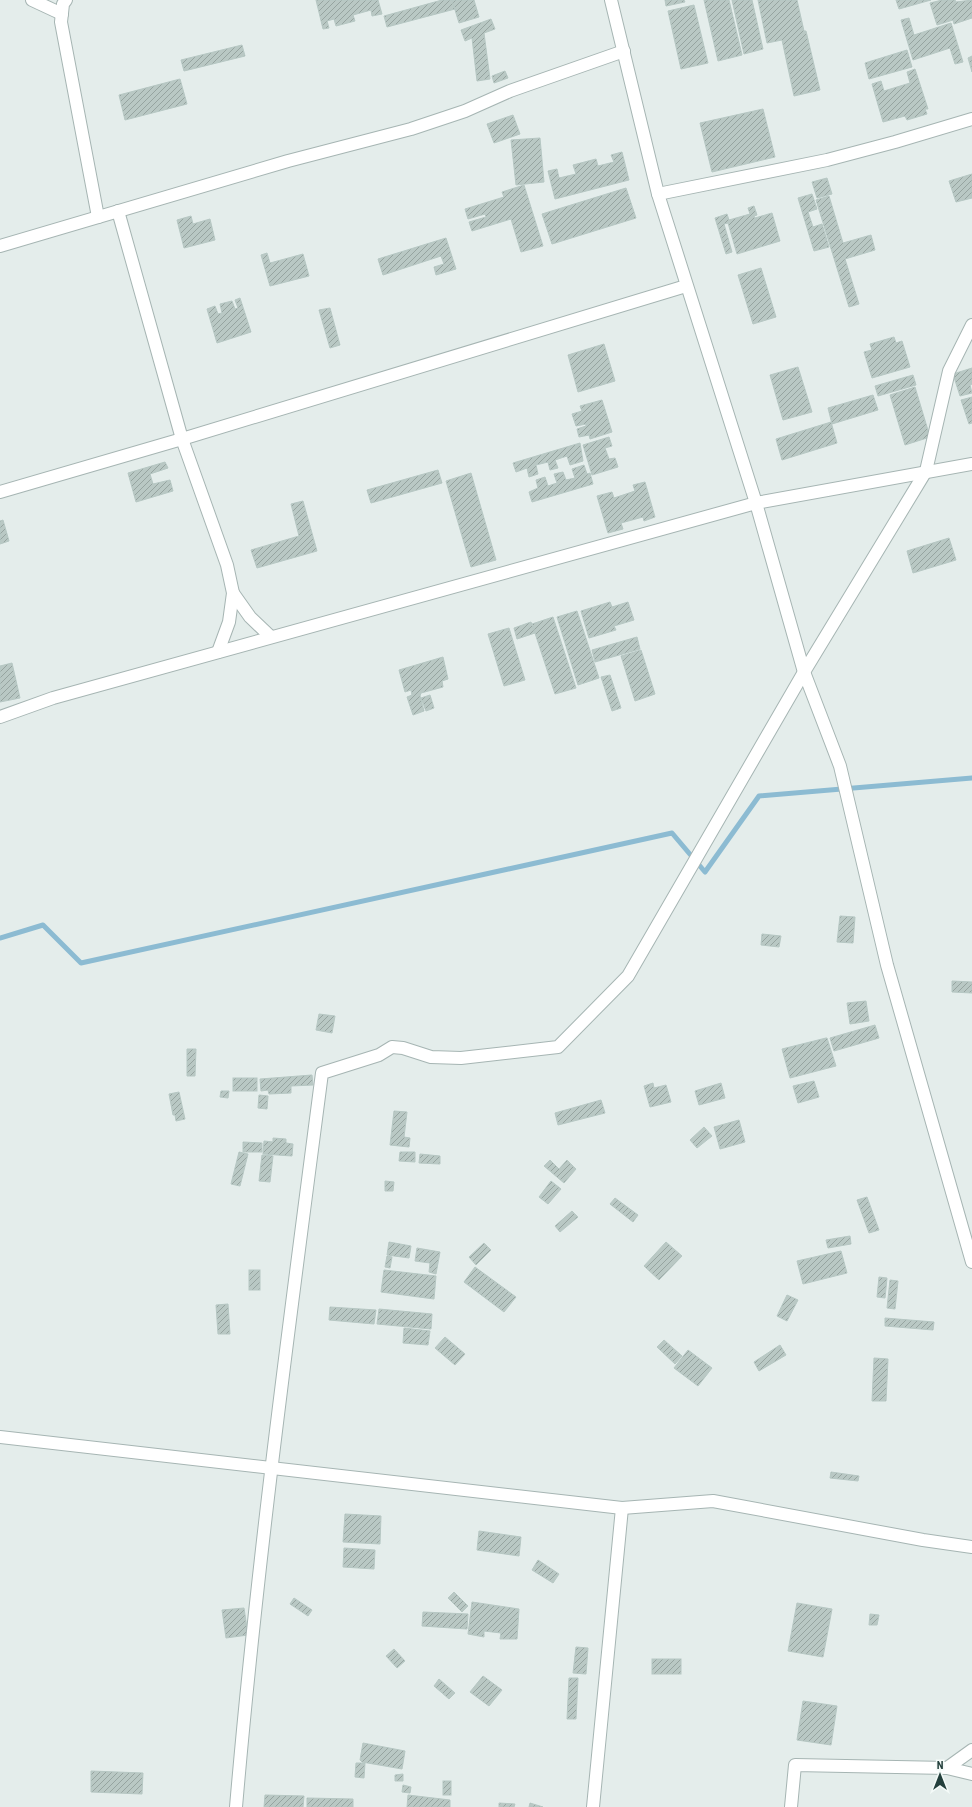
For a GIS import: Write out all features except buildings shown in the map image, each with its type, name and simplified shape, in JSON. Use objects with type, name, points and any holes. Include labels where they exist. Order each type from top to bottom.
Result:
[{"type":"street","points":[[32,0],[62,14]]},
{"type":"street","points":[[66,0],[63,4],[61,22],[98,217]]},
{"type":"street","points":[[611,0],[658,194],[756,503],[804,672],[840,766],[887,965],[972,1262]]},
{"type":"street","points":[[0,246],[288,161],[411,128],[465,111],[510,91],[624,51]]},
{"type":"street","points":[[658,194],[828,160],[896,142],[972,119]]},
{"type":"street","points":[[118,211],[182,439],[227,565],[233,593],[229,622],[218,652]]},
{"type":"street","points":[[0,492],[182,439],[686,286]]},
{"type":"street","points":[[236,1807],[244,1711],[270,1468],[322,1073],[379,1056],[392,1047],[403,1048],[432,1057],[461,1058],[558,1047],[628,976],[804,672],[926,471],[949,371],[967,332],[972,325]]},
{"type":"street","points":[[0,717],[53,698],[756,503],[926,471],[955,468],[972,464]]},
{"type":"street","points":[[233,593],[250,617],[271,637]]},
{"type":"street","points":[[0,1437],[622,1508],[713,1501],[923,1540],[972,1547]]},
{"type":"street","points":[[594,1807],[622,1508]]},
{"type":"street","points":[[947,1768],[972,1750]]},
{"type":"street","points":[[792,1807],[795,1765],[947,1768],[972,1774]]},
{"type":"waterway","points":[[0,938],[43,925],[81,963],[672,833],[705,872],[759,796],[972,778]]}]
